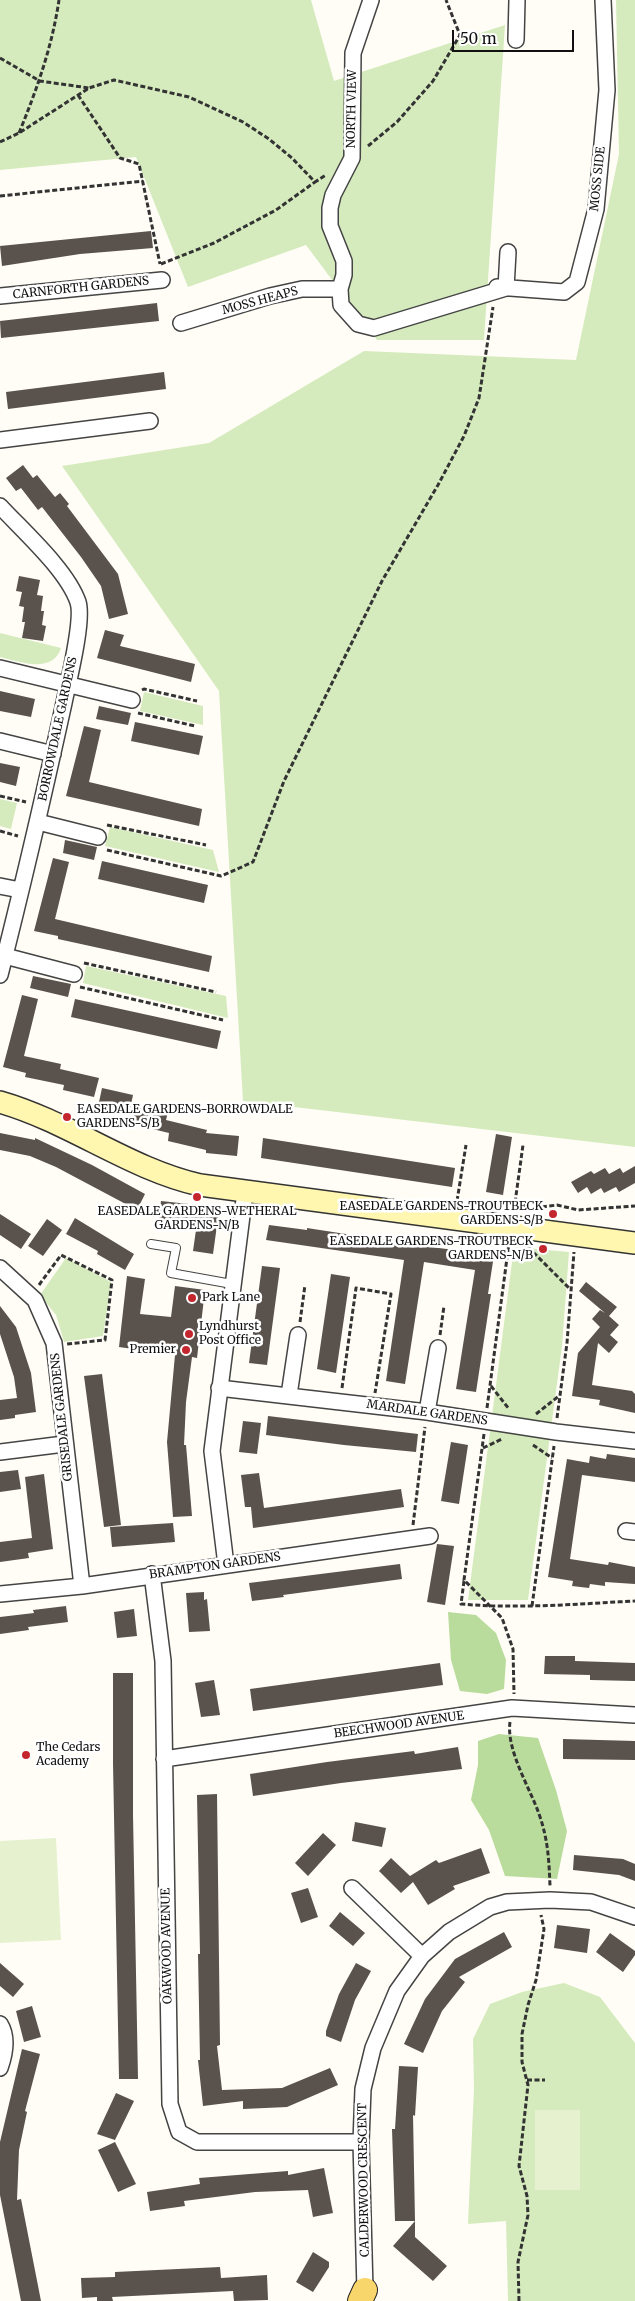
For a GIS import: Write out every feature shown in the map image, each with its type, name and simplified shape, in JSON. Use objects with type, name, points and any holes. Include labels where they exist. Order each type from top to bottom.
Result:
[{"type":"street","name":"NORTH VIEW","points":[[371,0],[353,53],[352,158],[333,195],[330,208],[330,226],[344,262],[344,275],[340,289],[341,305],[358,324],[374,328],[475,296]]},
{"type":"street","points":[[516,40],[517,0]]},
{"type":"street","name":"MOSS SIDE","points":[[475,296],[500,288],[564,292],[577,282],[596,209],[606,100],[603,0]]},
{"type":"street","points":[[500,288],[508,252]]},
{"type":"street","name":"CARNFORTH GARDENS","points":[[0,296],[162,280]]},
{"type":"street","name":"MOSS HEAPS","points":[[181,324],[270,296],[302,289],[340,289]]},
{"type":"street","points":[[0,440],[150,421]]},
{"type":"street","name":"BORROWDALE GARDENS","points":[[0,506],[57,566],[79,603],[77,640],[68,684],[42,805],[0,975]]},
{"type":"street","points":[[0,668],[132,700]]},
{"type":"street","points":[[0,741],[53,754]]},
{"type":"street","points":[[38,822],[98,837]]},
{"type":"street","points":[[0,886],[20,890]]},
{"type":"street","points":[[5,956],[74,974]]},
{"type":"street","points":[[0,1102],[21,1108],[56,1123],[142,1166],[173,1179],[244,1192],[454,1220],[518,1222],[575,1235],[635,1243]]},
{"type":"street","points":[[226,1565],[212,1451],[244,1192]]},
{"type":"street","name":"GRISEDALE GARDENS","points":[[0,1268],[35,1300],[54,1346],[82,1586]]},
{"type":"street","points":[[289,1395],[298,1335]]},
{"type":"street","points":[[427,1412],[438,1348]]},
{"type":"street","name":"MARDALE GARDENS","points":[[219,1388],[373,1405],[556,1432],[635,1441]]},
{"type":"street","points":[[0,1452],[64,1444]]},
{"type":"street","name":"BRAMPTON GARDENS","points":[[0,1594],[82,1586],[152,1574],[430,1536]]},
{"type":"street","name":"OAKWOOD AVENUE","points":[[152,1574],[164,1661],[170,2104],[179,2132],[197,2142],[361,2142]]},
{"type":"street","name":"BEECHWOOD AVENUE","points":[[164,1759],[512,1708],[635,1715]]},
{"type":"street","points":[[352,1888],[422,1956]]},
{"type":"street","name":"CALDERWOOD CRESCENT","points":[[364,2297],[361,2142],[363,2089],[373,2048],[397,1991],[422,1956],[449,1932],[490,1907],[507,1902],[550,1900],[591,1902],[635,1917]]},
{"type":"street","points":[[0,2024],[4,2031],[4,2057],[0,2068]]},
{"type":"lane","points":[[151,1244],[176,1248],[171,1273],[232,1284]]},
{"type":"path","points":[[19,133],[40,81],[55,26],[59,0]]},
{"type":"path","points":[[160,264],[168,263],[214,243],[276,210],[352,158],[397,122],[433,81],[460,36],[446,0]]},
{"type":"path","points":[[0,58],[40,81],[89,88]]},
{"type":"path","points":[[0,142],[19,133],[89,88],[114,80],[189,97],[243,122],[269,138],[315,182]]},
{"type":"path","points":[[78,95],[120,158],[139,164],[162,280]]},
{"type":"path","points":[[0,196],[143,181]]},
{"type":"path","points":[[206,845],[107,825],[98,837],[99,848],[220,876],[252,862],[284,781],[382,581],[464,436],[479,398],[500,288]]},
{"type":"path","points":[[195,726],[138,713],[132,700],[144,688],[197,701]]},
{"type":"path","points":[[0,796],[42,805]]},
{"type":"path","points":[[216,992],[84,963],[74,974],[81,988],[223,1020]]},
{"type":"path","points":[[454,1220],[466,1145]]},
{"type":"path","points":[[523,1145],[518,1222],[491,1386],[461,1604],[491,1607],[635,1601]]},
{"type":"path","points":[[518,1222],[557,1205],[578,1210],[635,1206]]},
{"type":"path","points":[[518,1222],[528,1248],[570,1289]]},
{"type":"path","points":[[532,1606],[567,1343],[575,1235]]},
{"type":"path","points":[[31,1296],[61,1255],[112,1280],[105,1340],[54,1346]]},
{"type":"path","points":[[298,1335],[305,1285]]},
{"type":"path","points":[[340,1401],[356,1288],[391,1294],[373,1405]]},
{"type":"path","points":[[438,1348],[444,1306]]},
{"type":"path","points":[[491,1386],[515,1417]]},
{"type":"path","points":[[530,1420],[560,1396]]},
{"type":"path","points":[[412,1538],[427,1412]]},
{"type":"path","points":[[482,1448],[510,1436]]},
{"type":"path","points":[[531,1444],[552,1458]]},
{"type":"path","points":[[464,1580],[502,1618],[513,1649],[515,1686],[509,1727],[513,1749],[539,1814],[549,1852],[550,1900],[541,1914],[544,1929],[536,1980],[522,2034],[522,2062],[527,2080],[519,2166],[527,2196],[528,2215],[518,2262],[519,2301]]},
{"type":"path","points":[[527,2080],[545,2080]]},
{"type":"green space","points":[[0,0],[311,0],[334,81],[505,25],[484,340],[377,340],[306,245],[188,287],[136,157],[0,170]]},
{"type":"green space","points":[[616,0],[635,0],[635,1147],[243,1101],[219,691],[62,466],[209,443],[364,351],[576,360],[619,154]]},
{"type":"green space","points":[[0,633],[61,648],[57,656],[43,664],[26,663],[0,657]]},
{"type":"green space","points":[[144,692],[203,706],[203,725],[140,711]]},
{"type":"green space","points":[[0,799],[17,803],[11,829],[0,826]]},
{"type":"green space","points":[[110,827],[213,850],[219,872],[105,846]]},
{"type":"green space","points":[[86,966],[226,996],[228,1018],[83,983]]},
{"type":"green space","points":[[514,1247],[569,1252],[562,1346],[528,1600],[468,1600]]},
{"type":"green space","points":[[66,1258],[111,1282],[103,1336],[64,1342],[56,1315],[40,1295]]},
{"type":"green space","points":[[448,1612],[476,1615],[496,1633],[506,1660],[504,1689],[487,1694],[460,1691],[451,1660]]},
{"type":"green space","points":[[499,1734],[538,1738],[556,1790],[567,1831],[557,1879],[505,1876],[489,1830],[471,1800],[478,1765],[478,1741]]},
{"type":"green space","points":[[56,1838],[61,1940],[0,1943],[0,1841]]},
{"type":"green space","points":[[564,1983],[600,1997],[635,2043],[635,2301],[508,2301],[506,2221],[468,2224],[474,2088],[473,2039],[490,2004],[522,1992]]},
{"type":"green space","points":[[535,2110],[580,2110],[580,2190],[535,2190]]},
{"type":"building","points":[[151,231],[153,248],[80,254],[2,266],[0,246]]},
{"type":"building","points":[[157,303],[159,321],[1,338],[0,321]]},
{"type":"building","points":[[164,372],[166,389],[8,409],[6,392]]},
{"type":"building","points":[[23,465],[33,478],[37,475],[55,497],[60,493],[69,504],[67,506],[118,574],[128,614],[109,619],[101,586],[81,557],[42,507],[38,510],[21,488],[16,491],[6,478]]},
{"type":"building","points":[[19,576],[40,580],[37,595],[43,596],[41,611],[44,611],[42,625],[46,626],[43,641],[22,638],[25,622],[22,622],[24,607],[19,606],[22,592],[16,591]]},
{"type":"building","points":[[105,630],[124,635],[120,646],[195,664],[191,682],[97,658]]},
{"type":"building","points":[[0,691],[35,699],[31,717],[0,711]]},
{"type":"building","points":[[99,706],[131,713],[128,725],[96,719]]},
{"type":"building","points":[[135,722],[203,736],[199,755],[131,741]]},
{"type":"building","points":[[84,726],[101,730],[89,782],[202,809],[199,826],[66,796]]},
{"type":"building","points":[[0,763],[20,767],[16,786],[0,782]]},
{"type":"building","points":[[65,840],[97,847],[94,860],[63,853]]},
{"type":"building","points":[[53,858],[69,862],[55,919],[212,956],[209,972],[58,939],[58,936],[34,931]]},
{"type":"building","points":[[102,861],[208,885],[204,903],[98,879]]},
{"type":"building","points":[[33,976],[71,984],[68,997],[30,988]]},
{"type":"building","points":[[22,995],[38,999],[24,1056],[61,1064],[60,1069],[99,1078],[94,1097],[63,1090],[64,1085],[25,1077],[26,1073],[3,1067]]},
{"type":"building","points":[[75,999],[221,1031],[217,1049],[71,1017]]},
{"type":"building","points":[[102,1088],[133,1095],[129,1114],[98,1107]]},
{"type":"building","points":[[137,1105],[168,1112],[166,1120],[207,1130],[206,1133],[239,1136],[237,1156],[206,1153],[206,1150],[168,1141],[169,1133],[132,1124]]},
{"type":"building","points":[[0,1133],[35,1140],[35,1138],[92,1165],[145,1194],[137,1210],[56,1167],[30,1156],[0,1150]]},
{"type":"building","points":[[496,1134],[512,1137],[503,1195],[486,1192]]},
{"type":"building","points":[[263,1138],[455,1168],[452,1187],[261,1158]]},
{"type":"building","points":[[635,1166],[635,1183],[619,1192],[616,1187],[604,1193],[601,1188],[591,1194],[587,1187],[578,1193],[571,1182],[591,1171],[594,1174],[605,1168],[609,1174],[620,1168],[623,1173]]},
{"type":"building","points":[[161,1201],[198,1205],[197,1208],[219,1211],[213,1254],[193,1251],[196,1230],[158,1226]]},
{"type":"building","points":[[0,1214],[31,1234],[21,1249],[0,1235]]},
{"type":"building","points":[[75,1218],[134,1254],[125,1270],[97,1254],[98,1251],[66,1234]]},
{"type":"building","points":[[47,1219],[62,1230],[43,1256],[28,1246]]},
{"type":"building","points":[[269,1225],[307,1230],[307,1228],[494,1255],[488,1294],[491,1294],[476,1392],[456,1389],[475,1270],[424,1262],[405,1384],[386,1381],[404,1260],[266,1240]]},
{"type":"building","points":[[262,1266],[280,1268],[267,1365],[249,1363]]},
{"type":"building","points":[[331,1274],[350,1277],[336,1373],[317,1369]]},
{"type":"building","points":[[127,1276],[145,1279],[140,1314],[171,1317],[175,1286],[205,1290],[197,1358],[192,1357],[186,1402],[184,1445],[186,1445],[192,1516],[173,1517],[167,1442],[175,1355],[119,1347]]},
{"type":"building","points":[[586,1282],[617,1307],[609,1316],[619,1325],[610,1335],[618,1342],[609,1353],[598,1343],[592,1385],[632,1391],[635,1394],[635,1413],[599,1405],[600,1400],[572,1396],[578,1353],[600,1327],[592,1319],[600,1310],[605,1313],[579,1291]]},
{"type":"building","points":[[0,1306],[16,1327],[31,1373],[36,1412],[15,1415],[15,1418],[0,1420],[0,1400],[17,1398],[14,1377],[0,1334]]},
{"type":"building","points":[[102,1374],[121,1525],[104,1527],[84,1376]]},
{"type":"building","points":[[268,1416],[418,1434],[416,1452],[266,1435]]},
{"type":"building","points":[[243,1421],[261,1423],[257,1454],[239,1452]]},
{"type":"building","points":[[451,1442],[468,1445],[459,1504],[441,1501]]},
{"type":"building","points":[[607,1454],[635,1458],[635,1482],[582,1475],[570,1559],[608,1565],[609,1562],[635,1567],[635,1584],[605,1582],[605,1586],[590,1584],[589,1588],[572,1586],[573,1581],[548,1577],[567,1459],[589,1463],[590,1456],[606,1459]]},
{"type":"building","points":[[18,1470],[21,1489],[0,1492],[0,1472]]},
{"type":"building","points":[[259,1473],[264,1508],[401,1489],[404,1507],[253,1528],[251,1507],[245,1507],[241,1475]]},
{"type":"building","points":[[44,1474],[53,1549],[28,1553],[29,1558],[0,1562],[0,1542],[32,1538],[25,1477]]},
{"type":"building","points":[[173,1523],[175,1542],[112,1547],[110,1527]]},
{"type":"building","points":[[437,1544],[454,1546],[445,1605],[427,1602]]},
{"type":"building","points":[[400,1564],[402,1579],[252,1601],[249,1583]]},
{"type":"building","points":[[204,1592],[204,1600],[207,1599],[210,1631],[189,1632],[186,1593]]},
{"type":"building","points":[[66,1606],[68,1622],[28,1627],[29,1630],[0,1634],[0,1617],[34,1613],[33,1610]]},
{"type":"building","points":[[134,1609],[137,1636],[117,1638],[114,1612]]},
{"type":"building","points":[[545,1656],[575,1656],[575,1661],[635,1663],[635,1681],[590,1680],[590,1675],[544,1674]]},
{"type":"building","points":[[440,1663],[443,1685],[253,1711],[250,1689]]},
{"type":"building","points":[[113,1673],[133,1673],[133,1815],[138,2079],[119,2079]]},
{"type":"building","points":[[214,1680],[220,1715],[201,1717],[195,1683]]},
{"type":"building","points":[[563,1739],[635,1741],[635,1760],[563,1759]]},
{"type":"building","points":[[458,1747],[462,1769],[341,1783],[253,1796],[250,1774],[327,1762],[414,1751],[415,1754]]},
{"type":"building","points":[[217,1794],[220,2045],[217,2046],[222,2090],[282,2088],[330,2068],[338,2085],[287,2107],[243,2109],[243,2101],[203,2106],[198,2060],[200,2060],[198,1954],[200,1954],[197,1795]]},
{"type":"building","points":[[355,1822],[386,1828],[382,1847],[352,1841]]},
{"type":"building","points":[[323,1833],[336,1845],[308,1876],[295,1863]]},
{"type":"building","points":[[481,1848],[490,1873],[453,1886],[455,1889],[428,1905],[413,1882],[401,1893],[379,1871],[391,1858],[410,1876],[436,1860],[439,1863]]},
{"type":"building","points":[[574,1855],[623,1859],[635,1864],[635,1881],[619,1875],[573,1870]]},
{"type":"building","points":[[308,1888],[318,1917],[301,1923],[291,1893]]},
{"type":"building","points":[[340,1912],[365,1933],[353,1946],[329,1926]]},
{"type":"building","points":[[557,1925],[590,1929],[587,1953],[554,1948]]},
{"type":"building","points":[[504,1932],[512,1947],[459,1977],[465,1982],[442,2011],[423,2053],[404,2044],[425,1999],[455,1959]]},
{"type":"building","points":[[610,1933],[635,1951],[635,1955],[623,1972],[596,1952]]},
{"type":"building","points":[[0,1963],[24,1984],[13,1997],[0,1986]]},
{"type":"building","points":[[356,1963],[371,1971],[355,2000],[341,2042],[326,2036],[326,2031],[339,1994]]},
{"type":"building","points":[[32,2006],[41,2037],[24,2042],[16,2011]]},
{"type":"building","points":[[22,2049],[40,2054],[25,2111],[27,2112],[19,2150],[17,2200],[21,2199],[41,2301],[21,2301],[0,2195],[0,2142]]},
{"type":"building","points":[[399,2066],[418,2067],[415,2116],[413,2115],[415,2221],[395,2221],[392,2129],[395,2129]]},
{"type":"building","points":[[116,2093],[134,2101],[115,2140],[97,2134]]},
{"type":"building","points":[[115,2142],[136,2184],[118,2192],[98,2150]]},
{"type":"building","points":[[324,2168],[333,2213],[313,2217],[308,2190],[255,2192],[184,2201],[185,2206],[150,2211],[147,2192],[200,2184],[199,2178],[288,2171],[288,2175]]},
{"type":"building","points":[[415,2221],[415,2237],[447,2266],[433,2281],[393,2246]]},
{"type":"building","points":[[313,2252],[329,2262],[329,2267],[313,2292],[296,2282]]},
{"type":"building","points":[[220,2267],[221,2278],[267,2275],[268,2300],[234,2301],[233,2291],[112,2297],[113,2301],[97,2301],[97,2297],[82,2298],[81,2278],[115,2277],[115,2272]]},
{"type":"place","name":"EASEDALE GARDENS-BORROWDALE GARDENS-S/B","points":[[67,1117]]},
{"type":"place","name":"EASEDALE GARDENS-WETHERAL GARDENS-N/B","points":[[197,1197]]},
{"type":"place","name":"EASEDALE GARDENS-TROUTBECK GARDENS-S/B","points":[[553,1214]]},
{"type":"place","name":"EASEDALE GARDENS-TROUTBECK GARDENS-N/B","points":[[543,1249]]},
{"type":"place","name":"Park Lane","points":[[192,1298]]},
{"type":"place","name":"Lyndhurst Post Office","points":[[189,1334]]},
{"type":"place","name":"Premier","points":[[186,1350]]},
{"type":"place","name":"The Cedars Academy","points":[[26,1755]]}]
